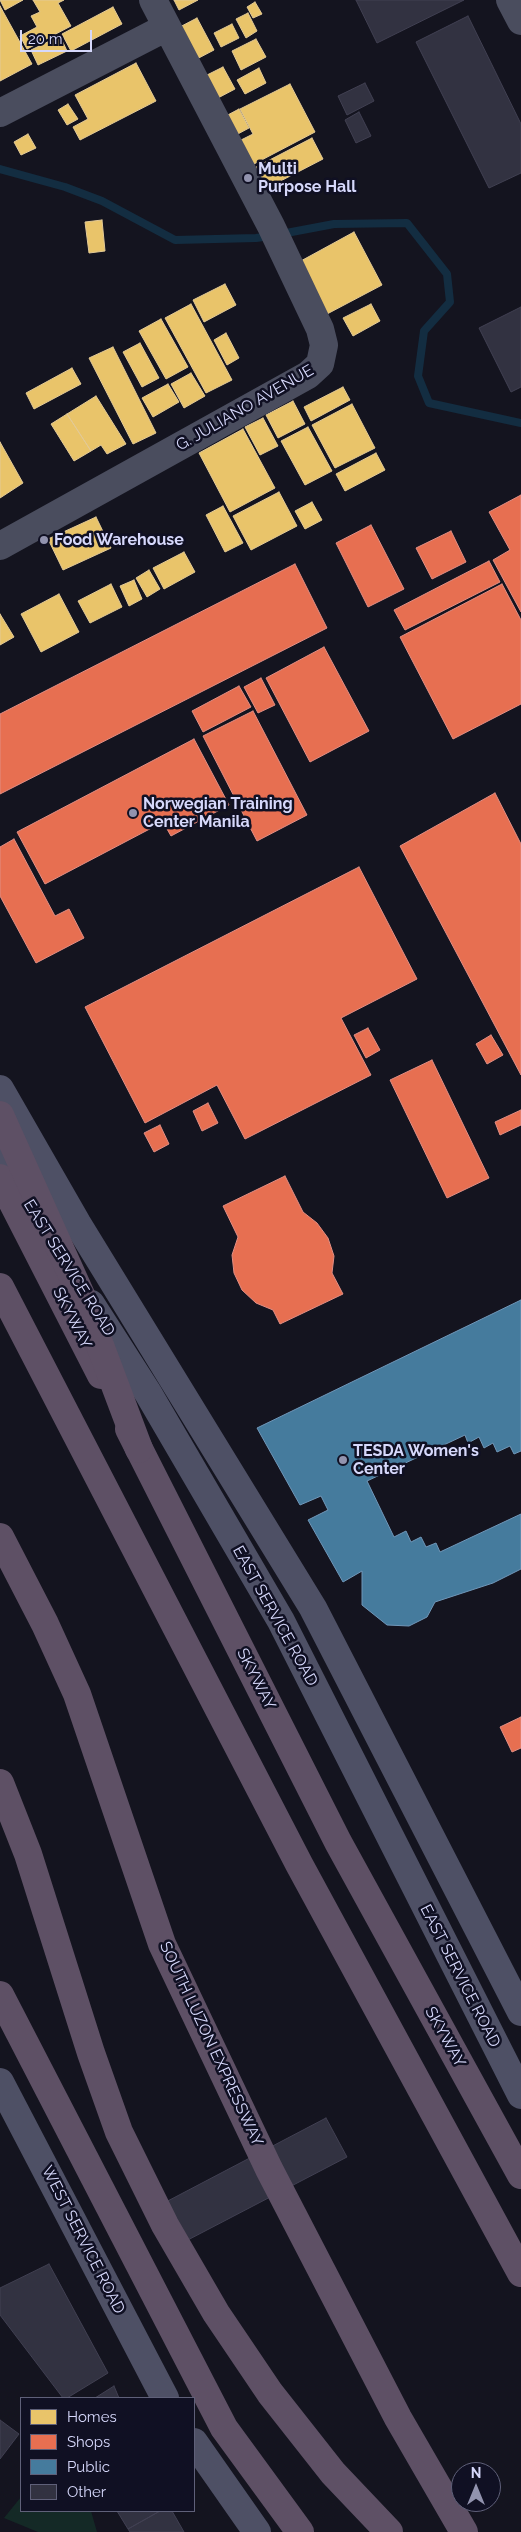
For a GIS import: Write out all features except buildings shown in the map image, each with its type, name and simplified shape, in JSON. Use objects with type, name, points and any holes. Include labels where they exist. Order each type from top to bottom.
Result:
[{"type":"highway","points":[[0,1115],[81,1295],[139,1449]]},
{"type":"highway","name":"SKYWAY","points":[[0,1178],[338,1842],[521,2175]]},
{"type":"highway","points":[[0,1287],[299,1864],[521,2273]]},
{"type":"highway","name":"SOUTH LUZON EXPRESSWAY","points":[[0,1537],[45,1624],[77,1694],[162,1944],[269,2170],[398,2418],[464,2532]]},
{"type":"highway","points":[[0,1784],[28,1854],[91,2053],[119,2132],[165,2225],[216,2313],[270,2393],[333,2472],[389,2532]]},
{"type":"highway","points":[[0,1995],[224,2428],[300,2532]]},
{"type":"main road","name":"EAST SERVICE ROAD","points":[[0,1089],[77,1223],[313,1608],[521,2012]]},
{"type":"main road","name":"EAST SERVICE ROAD","points":[[0,1153],[52,1243],[148,1393],[281,1621],[521,2095]]},
{"type":"main road","points":[[148,1393],[174,1380]]},
{"type":"main road","name":"WEST SERVICE ROAD","points":[[0,2082],[164,2397]]},
{"type":"main road","points":[[195,2443],[257,2532]]},
{"type":"street","name":"G. JULIANO AVENUE","points":[[0,546],[308,375],[320,364],[324,345],[320,329],[271,226],[153,0]]},
{"type":"street","points":[[510,0],[521,21]]},
{"type":"street","points":[[0,113],[167,27]]},
{"type":"green space","points":[[20,2498],[20,2512],[91,2512],[97,2532],[38,2532],[4,2518]]},
{"type":"waterway","points":[[0,169],[65,187],[102,201],[175,240],[270,236]]},
{"type":"waterway","points":[[281,234],[334,224],[407,223],[447,274],[450,302],[424,331],[418,376],[429,403],[521,423]]},
{"type":"place","name":"Multi Purpose Hall","points":[[248,178]]},
{"type":"place","name":"Food Warehouse","points":[[44,540]]},
{"type":"place","name":"Norwegian Training Center Manila","points":[[133,813]]},
{"type":"place","name":"TESDA Women's Center","points":[[343,1460]]}]
